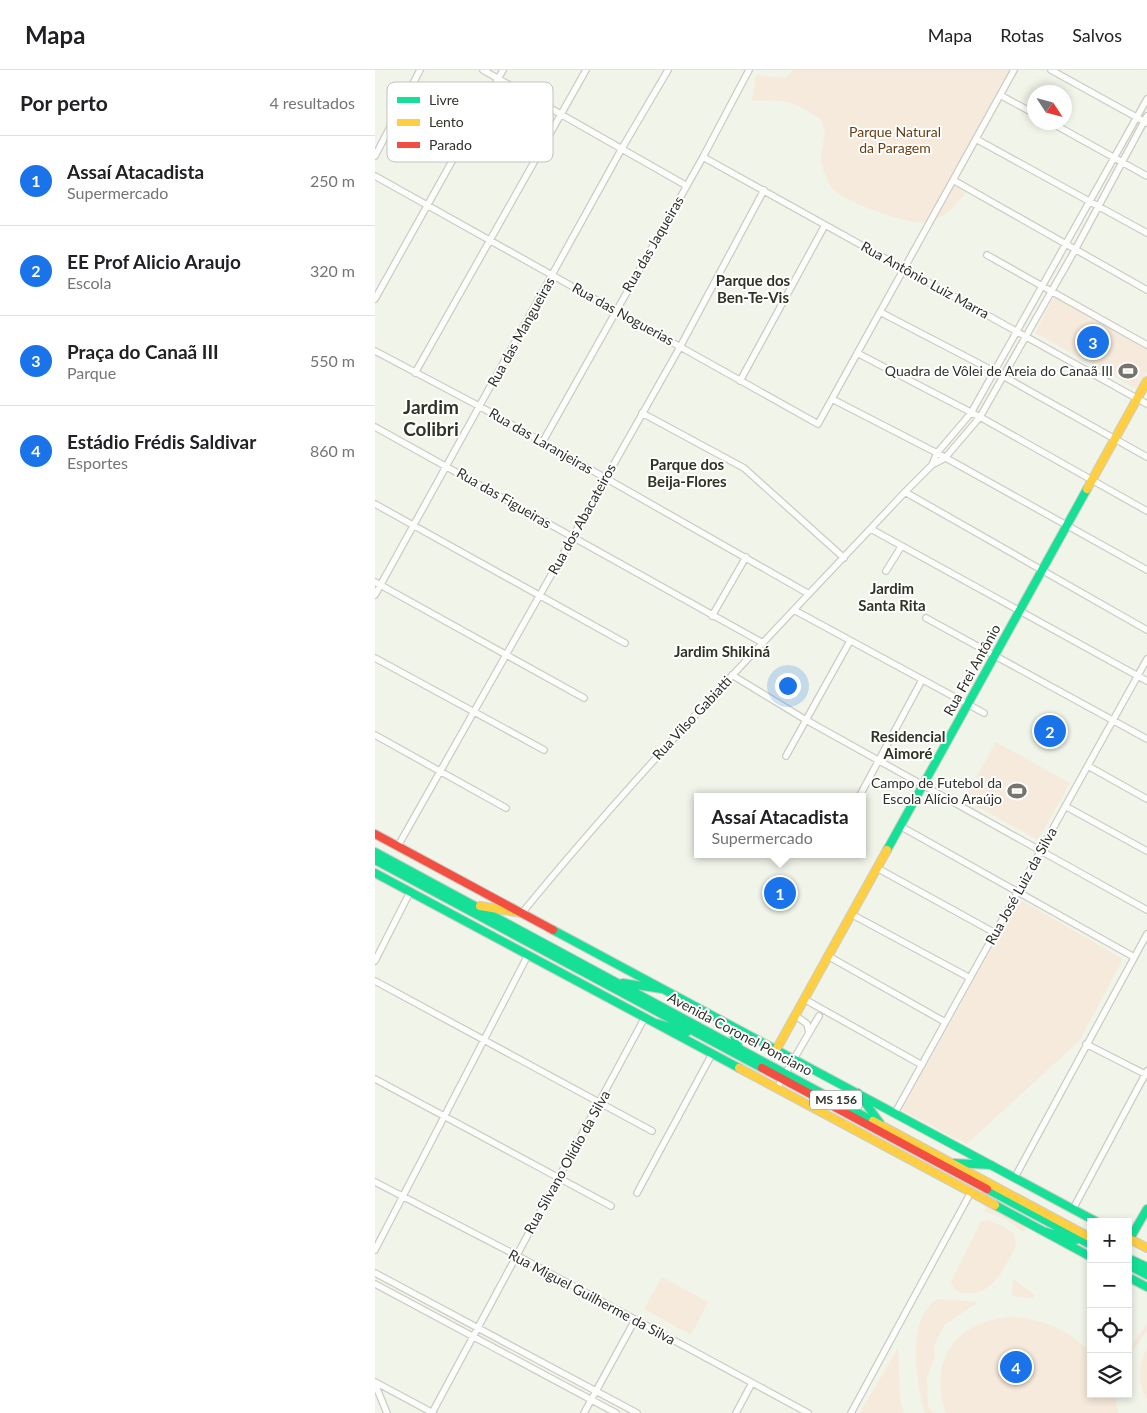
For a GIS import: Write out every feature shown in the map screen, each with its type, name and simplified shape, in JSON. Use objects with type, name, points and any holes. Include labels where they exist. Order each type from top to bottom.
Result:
[{"type":"main road","name":"Rua Frei Antônio","points":[[776,1050],[1147,382]]},
{"type":"main road","points":[[375,834],[1090,1218]]},
{"type":"main road","points":[[375,852],[476,906],[522,913]]},
{"type":"main road","name":"Avenida Coronel Ponciano","points":[[375,860],[703,1036]]},
{"type":"main road","points":[[375,873],[1087,1255]]},
{"type":"main road","name":"Avenida Coronel Ponciano","points":[[476,906],[739,1048],[763,1065],[953,1163],[1087,1240]]},
{"type":"main road","points":[[614,981],[662,989]]},
{"type":"main road","points":[[656,1023],[703,1036],[763,1065]]},
{"type":"main road","points":[[729,1025],[739,1048]]},
{"type":"main road","points":[[784,1076],[1087,1240]]},
{"type":"main road","points":[[858,1093],[882,1125]]},
{"type":"main road","points":[[953,1163],[991,1165]]},
{"type":"main road","points":[[1132,1235],[1147,1209]]},
{"type":"main road","points":[[1043,1231],[1087,1241]]},
{"type":"main road","points":[[1132,1241],[1147,1248]]},
{"type":"main road","points":[[1132,1260],[1147,1267]]},
{"type":"main road","points":[[1132,1267],[1147,1275]]},
{"type":"main road","points":[[1132,1279],[1147,1287]]},
{"type":"street","points":[[413,82],[419,70]]},
{"type":"street","points":[[483,70],[505,82]]},
{"type":"street","points":[[496,82],[503,70]]},
{"type":"street","points":[[553,128],[586,70]]},
{"type":"street","name":"Rua das Mangueiras","points":[[375,595],[378,584],[447,466],[621,150],[668,70]]},
{"type":"street","name":"Rua das Jaqueiras","points":[[542,443],[615,310],[687,186],[749,70]]},
{"type":"street","points":[[1014,70],[832,399],[937,453],[1147,570]]},
{"type":"street","points":[[1051,70],[1137,118],[1146,120]]},
{"type":"street","points":[[1000,95],[1027,110]]},
{"type":"street","name":"Rua Vilso Gabiatti","points":[[522,913],[575,847],[732,675],[931,465],[937,453],[971,413],[1147,99]]},
{"type":"street","points":[[553,109],[687,186]]},
{"type":"street","name":"Rua Vilso Gabiatti","points":[[931,465],[945,458],[980,417],[1146,120]]},
{"type":"street","points":[[1064,130],[1147,176]]},
{"type":"street","points":[[375,156],[387,133]]},
{"type":"street","points":[[976,138],[1147,234]]},
{"type":"street","name":"Rua Antônio Luiz Marra","points":[[703,157],[1147,404]]},
{"type":"street","points":[[375,299],[451,162]]},
{"type":"street","points":[[415,372],[534,162]]},
{"type":"street","name":"Rua das Noguerias","points":[[375,176],[818,424],[832,399]]},
{"type":"street","points":[[953,180],[1147,290]]},
{"type":"street","name":"Rua dos Abacateiros","points":[[398,846],[680,347],[764,190]]},
{"type":"street","points":[[740,381],[825,225]]},
{"type":"street","points":[[987,255],[1147,345]]},
{"type":"street","points":[[880,312],[1003,376],[1147,457]]},
{"type":"street","name":"Rua das Laranjeiras","points":[[375,351],[479,406],[809,594]]},
{"type":"street","points":[[857,353],[980,417],[1147,510]]},
{"type":"street","points":[[642,413],[744,468],[844,558]]},
{"type":"street","name":"Rua das Figueiras","points":[[375,427],[763,643]]},
{"type":"street","points":[[905,492],[1147,630]]},
{"type":"street","points":[[375,504],[540,594],[625,643]]},
{"type":"street","points":[[871,528],[1147,681]]},
{"type":"street","points":[[886,571],[901,546]]},
{"type":"street","points":[[712,616],[746,557]]},
{"type":"street","points":[[378,584],[584,698]]},
{"type":"street","points":[[794,610],[983,713]]},
{"type":"street","points":[[926,618],[1147,740]]},
{"type":"street","points":[[786,756],[850,641]]},
{"type":"street","points":[[375,658],[544,750]]},
{"type":"street","name":"Rua José Luiz da Silva","points":[[895,1112],[1147,659]]},
{"type":"street","points":[[732,675],[806,720],[1147,910]]},
{"type":"street","points":[[861,793],[922,680]]},
{"type":"street","points":[[375,735],[506,808]]},
{"type":"street","points":[[1088,766],[1147,799]]},
{"type":"street","points":[[1065,806],[1147,851]]},
{"type":"street","points":[[900,826],[1134,957]]},
{"type":"street","points":[[877,868],[995,934]]},
{"type":"street","points":[[375,961],[410,892]]},
{"type":"street","points":[[851,914],[970,978]]},
{"type":"street","points":[[1015,1177],[1147,934]]},
{"type":"street","points":[[375,1250],[528,955]]},
{"type":"street","points":[[828,956],[945,1022]]},
{"type":"street","points":[[375,981],[652,1131]]},
{"type":"street","points":[[804,999],[922,1064]]},
{"type":"street","points":[[795,1015],[807,1024],[809,1033]]},
{"type":"street","points":[[777,1088],[819,1016]]},
{"type":"street","name":"Rua Silvano Olídio da Silva","points":[[432,1413],[645,1017]]},
{"type":"street","points":[[1073,1208],[1146,1074],[1086,1044]]},
{"type":"street","points":[[637,1193],[712,1054]]},
{"type":"street","points":[[375,1079],[444,1118],[611,1206]]},
{"type":"street","name":"Rua Miguel Guilherme da Silva","points":[[375,1182],[402,1198],[516,1255],[808,1413]]},
{"type":"street","points":[[851,1413],[971,1192]]},
{"type":"street","points":[[375,1273],[637,1413]]},
{"type":"street","points":[[375,1284],[616,1413]]},
{"type":"street","points":[[584,1413],[635,1320]]},
{"type":"street","points":[[375,1383],[432,1413]]},
{"type":"street","points":[[375,1383],[387,1413]]},
{"type":"street","points":[[736,1413],[752,1383]]},
{"type":"green space","name":"Parque Natural da Paragem","points":[[792,70],[1010,70],[998,97],[951,183],[966,192],[959,202],[945,214],[934,220],[919,223],[893,217],[863,206],[849,200],[832,188],[822,163],[821,156],[825,133],[819,118],[803,108],[789,103],[752,101],[756,75],[786,78]]},
{"type":"green space","points":[[1058,297],[1147,348],[1147,371],[1137,389],[1035,333],[1053,298]]},
{"type":"green space","name":"Campo de Futebol da Escola Alício Araújo","points":[[996,742],[1070,783],[1038,840],[964,799]]},
{"type":"green space","points":[[1019,899],[1123,959],[1080,1040],[967,1144],[902,1110]]},
{"type":"green space","points":[[987,1193],[1031,1217],[1025,1231],[1021,1231],[1006,1219],[986,1212],[983,1200]]},
{"type":"green space","points":[[988,1220],[1003,1226],[1014,1234],[1016,1246],[997,1279],[990,1285],[974,1293],[959,1292],[954,1288],[951,1281],[981,1222]]},
{"type":"green space","points":[[662,1277],[708,1302],[691,1335],[644,1309]]},
{"type":"green space","points":[[1013,1279],[1035,1295],[1033,1298],[1012,1296]]},
{"type":"green space","points":[[939,1299],[978,1302],[944,1325],[934,1346],[935,1357],[927,1377],[928,1407],[933,1413],[925,1413],[917,1368],[917,1334],[921,1319],[928,1307]]},
{"type":"green space","points":[[1013,1317],[1034,1320],[1054,1326],[1081,1343],[1087,1348],[1087,1398],[1116,1398],[1118,1413],[946,1413],[941,1394],[941,1376],[944,1360],[951,1346],[962,1334],[976,1325]]},
{"type":"green space","points":[[1147,1324],[1147,1331],[1132,1352],[1133,1343]]},
{"type":"green space","points":[[898,1348],[900,1400],[904,1413],[860,1413]]},
{"type":"green space","points":[[1147,1349],[1147,1399],[1140,1381],[1140,1367]]},
{"type":"traffic: fast","points":[[887,850],[1087,489]]},
{"type":"traffic: fast","points":[[375,852],[873,1121]]},
{"type":"traffic: fast","points":[[375,860],[762,1068]]},
{"type":"traffic: fast","points":[[375,873],[739,1068]]},
{"type":"traffic: fast","points":[[553,930],[1090,1218]]},
{"type":"traffic: fast","points":[[623,983],[662,989]]},
{"type":"traffic: fast","points":[[656,1023],[687,1032]]},
{"type":"traffic: fast","points":[[729,1025],[739,1048]]},
{"type":"traffic: fast","points":[[858,1093],[880,1123]]},
{"type":"traffic: fast","points":[[954,1163],[991,1165]]},
{"type":"traffic: fast","points":[[987,1189],[1087,1243]]},
{"type":"traffic: fast","points":[[995,1205],[1087,1255]]},
{"type":"traffic: fast","points":[[1132,1235],[1147,1209]]},
{"type":"traffic: fast","points":[[1043,1231],[1076,1240]]},
{"type":"traffic: fast","points":[[1132,1260],[1147,1267]]},
{"type":"traffic: fast","points":[[1132,1267],[1147,1275]]},
{"type":"traffic: fast","points":[[1132,1279],[1147,1287]]},
{"type":"traffic: slow","points":[[1087,489],[1147,381]]},
{"type":"traffic: slow","points":[[776,1050],[887,850]]},
{"type":"traffic: slow","points":[[480,906],[522,913]]},
{"type":"traffic: slow","points":[[739,1068],[995,1205]]},
{"type":"traffic: slow","points":[[873,1121],[1087,1236]]},
{"type":"traffic: slow","points":[[1132,1240],[1147,1248]]},
{"type":"traffic: jam","points":[[375,834],[553,930]]},
{"type":"traffic: jam","points":[[762,1068],[987,1189]]},
{"type":"place","name":"Praça do Canaã III","points":[[1093,342]]},
{"type":"place","name":"Quadra de Vôlei de Areia do Canaã III","points":[[1128,371]]},
{"type":"place","name":"EE Prof Alicio Araujo","points":[[1050,731]]},
{"type":"place","name":"Campo de Futebol da Escola Alício Araújo","points":[[1017,791]]},
{"type":"place","name":"Assaí Atacadista","points":[[780,893]]},
{"type":"place","name":"Estádio Frédis Saldivar","points":[[1016,1367]]},
{"type":"district","name":"Parque dos Ben-Te-Vis","points":[[753,290]]},
{"type":"district","name":"Jardim Colibri","points":[[431,418]]},
{"type":"district","name":"Parque dos Beija-Flores","points":[[687,474]]},
{"type":"district","name":"Jardim Santa Rita","points":[[892,598]]},
{"type":"district","name":"Jardim Shikiná","points":[[722,652]]},
{"type":"district","name":"Residencial Aimoré","points":[[908,746]]}]
